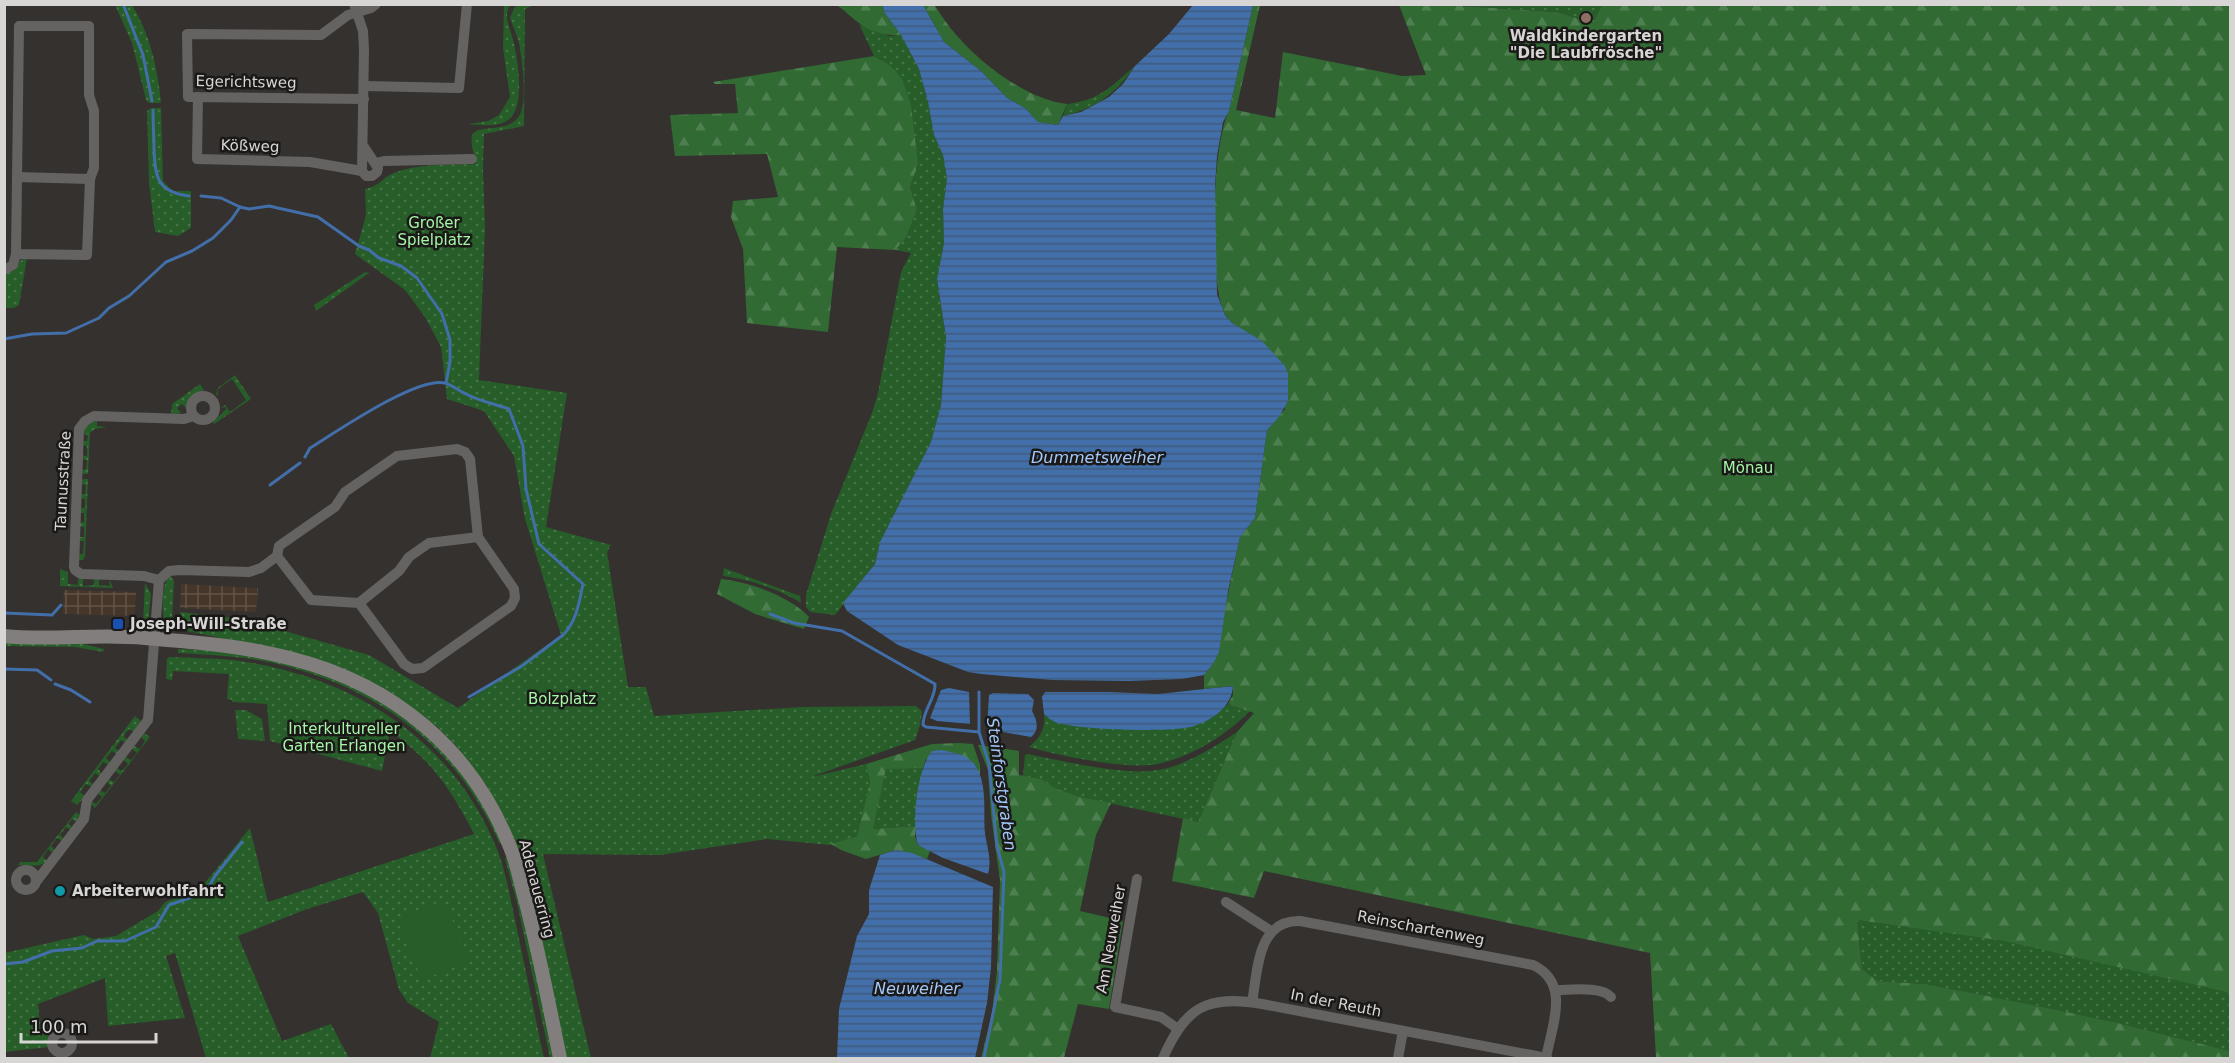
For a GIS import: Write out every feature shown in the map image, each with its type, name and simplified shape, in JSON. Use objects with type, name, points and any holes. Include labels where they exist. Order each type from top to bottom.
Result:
[{"type":"main road","name":"Adenauerring","points":[[4,636],[121,636],[261,652],[294,659],[335,673],[371,690],[409,713],[449,747],[474,777],[491,804],[511,849],[530,920],[560,1059]]},
{"type":"street","points":[[364,147],[378,168],[375,175],[369,177],[362,171],[364,49],[356,8],[376,4]]},
{"type":"street","points":[[364,86],[459,88],[467,4]]},
{"type":"street","name":"Egerichtsweg","points":[[356,8],[321,35],[187,34],[188,97],[364,99]]},
{"type":"street","points":[[4,270],[13,265],[16,254],[19,26],[89,26],[89,95],[94,111],[87,255],[16,254]]},
{"type":"street","name":"Kößweg","points":[[198,97],[197,159],[310,162],[362,171]]},
{"type":"street","points":[[376,163],[472,159]]},
{"type":"street","points":[[17,177],[90,180]]},
{"type":"street","name":"Taunusstraße","points":[[159,580],[144,576],[81,574],[75,570],[79,429],[85,421],[94,416],[184,419],[194,416]]},
{"type":"street","points":[[36,882],[84,819],[87,800],[148,720],[159,580],[169,571],[255,571],[277,556],[279,546],[335,507],[345,492],[397,456],[457,449],[465,452],[470,459],[478,537],[514,589],[514,603],[423,668],[412,669],[404,664],[359,603]]},
{"type":"street","points":[[277,556],[311,600],[359,603],[399,572],[408,557],[429,543],[478,537]]},
{"type":"street","name":"Am Neuweiher","points":[[1137,879],[1115,1007],[1161,1017],[1178,1029]]},
{"type":"street","points":[[1226,902],[1271,931],[1263,946],[1252,1002]]},
{"type":"street","name":"Reinschartenweg","points":[[1271,931],[1285,922],[1300,921],[1533,965],[1549,975],[1556,990]]},
{"type":"street","points":[[1546,1058],[1557,1001],[1556,990],[1595,991],[1608,993],[1611,997]]},
{"type":"street","name":"In der Reuth","points":[[1163,1059],[1178,1029],[1187,1017],[1199,1008],[1228,1001],[1252,1002],[1530,1057],[1546,1058]]},
{"type":"street","points":[[1398,1059],[1403,1031]]},
{"type":"shaded area","points":[[181,584],[258,588],[256,612],[180,608]]},
{"type":"shaded area","points":[[64,590],[136,592],[135,616],[63,614]]},
{"type":"green space","name":"Mönau","points":[[1603,4],[2230,5],[2230,993],[2005,941],[1857,920],[1862,969],[1878,981],[1926,984],[2118,1023],[2230,1051],[2230,1058],[1656,1058],[1650,953],[1264,871],[1254,898],[1172,881],[1183,818],[1198,822],[1237,732],[1254,713],[1228,704],[1233,695],[1233,686],[1204,689],[1204,675],[1213,664],[1240,537],[1255,518],[1267,430],[1285,409],[1262,341],[1228,319],[1220,298],[1216,274],[1214,213],[1219,152],[1253,5],[1260,5],[1236,110],[1275,118],[1283,52],[1402,76],[1426,75],[1399,5],[1444,5],[1557,12],[1593,23]]},
{"type":"green space","points":[[115,5],[132,5],[144,28],[158,77],[161,103],[149,103],[146,100],[132,43]]},
{"type":"green space","points":[[504,5],[510,5],[507,18],[518,71],[519,97],[516,108],[512,117],[501,124],[469,124],[488,121],[499,115],[510,97],[503,48]]},
{"type":"green space","points":[[516,5],[534,5],[525,9],[524,126],[484,134],[485,229],[479,380],[567,393],[546,527],[611,545],[607,552],[628,687],[646,687],[654,716],[801,707],[916,706],[922,711],[915,740],[811,777],[866,764],[870,782],[857,836],[830,845],[767,839],[660,855],[543,854],[591,1058],[566,1058],[514,840],[487,786],[456,746],[437,727],[397,698],[236,641],[182,630],[180,612],[243,619],[369,655],[458,708],[561,635],[525,519],[514,456],[484,411],[447,399],[441,347],[425,317],[405,290],[355,254],[366,215],[365,189],[404,170],[434,165],[476,164],[472,143],[472,136],[475,132],[510,124],[521,112],[524,88],[523,68],[519,43],[510,17]]},
{"type":"green space","points":[[836,5],[883,5],[884,12],[901,35],[884,34],[868,29]]},
{"type":"green space","points":[[923,5],[935,5],[958,37],[991,68],[1029,92],[1048,100],[1067,104],[1058,125],[1038,122],[1025,108],[1007,98],[981,71],[944,42]]},
{"type":"green space","points":[[1444,5],[1603,5],[1594,23],[1557,12]]},
{"type":"green space","points":[[859,24],[889,36],[901,35],[919,69],[934,135],[943,155],[947,178],[943,209],[944,243],[937,279],[946,337],[941,405],[931,442],[880,542],[875,564],[835,615],[810,612],[806,607],[806,595],[831,514],[878,393],[901,272],[911,253],[895,250],[906,238],[917,210],[910,187],[918,164],[890,65],[874,56]]},
{"type":"green space","points":[[874,56],[890,65],[902,79],[911,105],[918,164],[910,187],[917,210],[906,238],[895,250],[837,247],[828,332],[747,323],[743,249],[731,217],[733,201],[778,197],[767,154],[675,156],[670,115],[738,113],[735,84],[715,84],[713,82]]},
{"type":"green space","points":[[1135,66],[1113,92],[1086,109],[1063,116],[1067,104],[1096,96]]},
{"type":"green space","points":[[151,108],[161,108],[163,181],[173,191],[191,191],[191,228],[178,236],[155,232],[149,183],[147,111]]},
{"type":"green space","points":[[27,258],[19,305],[14,308],[5,308],[5,274],[15,270],[21,260]]},
{"type":"green space","points":[[365,272],[369,273],[316,311],[314,305]]},
{"type":"green space","points":[[235,375],[251,399],[214,424],[213,422],[226,409],[225,407],[220,408],[225,405],[230,412],[246,400],[232,379],[218,389],[218,395],[216,395],[218,388]]},
{"type":"green space","points":[[200,384],[204,390],[191,398],[186,408],[182,404],[177,408],[181,413],[171,415],[172,404]]},
{"type":"green space","points":[[97,421],[97,426],[107,427],[95,429],[90,433],[88,474],[83,474],[80,470],[86,469],[87,460],[81,459],[81,455],[87,456],[87,446],[81,445],[81,441],[87,441],[88,435],[82,434],[86,425]]},
{"type":"green space","points":[[83,479],[88,479],[85,556],[83,560],[78,560],[77,554],[83,554],[84,541],[78,541],[77,537],[84,537],[84,527],[78,526],[78,523],[84,522],[84,513],[79,512],[79,508],[85,508],[85,499],[79,498],[79,494],[85,494],[86,485],[80,484]]},
{"type":"green space","points":[[724,568],[800,596],[801,603],[763,585],[723,576]]},
{"type":"green space","points":[[60,569],[68,572],[68,584],[78,585],[78,579],[83,579],[83,586],[94,585],[94,579],[99,579],[99,585],[109,586],[110,580],[113,588],[60,586]]},
{"type":"green space","points":[[170,575],[174,581],[172,620],[167,622],[164,620],[163,596],[165,584]]},
{"type":"green space","points":[[721,579],[744,583],[768,591],[801,609],[809,617],[804,629],[755,614],[717,594]]},
{"type":"green space","points":[[145,583],[151,594],[148,623],[143,622]]},
{"type":"green space","points":[[5,641],[80,643],[104,649],[103,652],[75,647],[5,646]]},
{"type":"green space","points":[[178,649],[230,652],[278,660],[309,669],[369,695],[423,731],[446,752],[472,784],[504,845],[499,843],[481,808],[460,777],[436,749],[409,725],[378,704],[310,673],[238,657],[178,653]]},
{"type":"green space","name":"Interkultureller Garten Erlangen","points":[[169,657],[233,660],[276,668],[317,680],[356,697],[392,718],[425,744],[453,774],[478,809],[497,849],[509,893],[544,1058],[430,1058],[439,1022],[408,1003],[399,990],[378,913],[363,892],[307,909],[238,936],[282,1041],[331,1024],[349,1058],[206,1058],[175,953],[166,956],[185,1018],[108,1026],[105,978],[38,1004],[41,1034],[48,1034],[49,1047],[5,1052],[4,953],[84,935],[93,939],[116,936],[158,911],[165,902],[200,889],[250,828],[268,902],[474,834],[439,777],[418,754],[390,731],[382,771],[270,741],[267,704],[232,702],[227,699],[229,674],[173,671],[172,680],[166,679]]},
{"type":"green space","points":[[537,683],[546,687],[547,694],[545,700],[536,709],[525,703],[528,687]]},
{"type":"green space","points":[[1228,704],[1250,711],[1208,744],[1184,756],[1158,764],[1112,764],[1029,747],[1041,732],[1044,714],[1048,718],[1212,717]]},
{"type":"green space","points":[[235,710],[246,710],[262,719],[265,741],[238,739]]},
{"type":"green space","points":[[135,716],[142,722],[134,732],[129,729],[123,736],[128,740],[126,743],[121,740],[115,748],[119,751],[117,754],[112,751],[106,758],[110,762],[109,765],[103,762],[98,769],[102,774],[100,776],[95,773],[89,781],[93,784],[92,787],[86,784],[80,792],[85,796],[77,805],[71,801]]},
{"type":"green space","points":[[1237,732],[1198,822],[1080,797],[1054,788],[1041,779],[1023,776],[1025,755],[1028,754],[1075,764],[1129,771],[1168,768],[1209,750]]},
{"type":"green space","points":[[144,733],[150,737],[95,808],[91,801],[96,804],[102,797],[98,793],[100,790],[105,793],[111,786],[107,782],[109,779],[114,782],[120,775],[115,771],[117,768],[122,771],[128,764],[124,760],[126,757],[131,760],[137,753],[132,749],[134,746],[140,749],[145,741],[141,737]]},
{"type":"green space","points":[[932,744],[973,744],[980,765],[980,775],[975,765],[926,759],[923,768],[886,769],[873,829],[916,826],[915,836],[918,845],[930,851],[927,859],[896,850],[866,859],[831,844],[857,836],[870,782],[866,764]]},
{"type":"green space","points":[[978,745],[1019,751],[1019,775],[1041,779],[1055,788],[1080,797],[1111,803],[1096,835],[1080,911],[1123,921],[1109,1009],[1078,1004],[1064,1058],[981,1058],[992,1013],[997,971],[1000,880],[991,815],[988,770]]},
{"type":"green space","points":[[886,768],[923,768],[916,826],[873,829]]},
{"type":"green space","points":[[76,812],[81,816],[77,822],[72,819],[68,824],[72,827],[71,830],[66,827],[60,835],[64,839],[62,841],[57,838],[51,846],[55,850],[53,853],[48,849],[43,857],[47,861],[37,865],[18,865],[20,862],[37,862]]},
{"type":"green space","points":[[507,855],[518,890],[555,1058],[550,1058],[517,903],[505,859]]},
{"type":"green space","points":[[444,900],[469,961],[422,980],[397,920]]},
{"type":"green space","points":[[1857,920],[2005,940],[2230,993],[2230,1051],[2034,1005],[1926,984],[1878,981],[1862,969]]},
{"type":"water","name":"Dummetsweiher","points":[[883,5],[923,5],[944,42],[981,71],[1007,98],[1025,108],[1038,122],[1058,125],[1063,116],[1081,112],[1109,97],[1123,84],[1135,66],[1169,34],[1193,5],[1253,5],[1229,111],[1223,122],[1217,156],[1215,186],[1217,294],[1225,315],[1232,323],[1262,341],[1285,366],[1288,374],[1288,401],[1279,417],[1267,430],[1255,518],[1240,537],[1228,591],[1219,652],[1204,675],[1182,679],[1129,681],[1052,680],[968,672],[898,645],[847,611],[843,603],[875,564],[880,542],[931,442],[941,405],[946,337],[937,279],[944,243],[943,209],[947,178],[943,155],[934,135],[919,69],[901,35],[884,12]]},
{"type":"water","points":[[1233,686],[1232,694],[1225,706],[1208,720],[1194,726],[1167,729],[1102,729],[1066,725],[1055,722],[1044,714],[1042,697],[1045,692],[1158,694]]},
{"type":"water","points":[[949,688],[969,692],[970,724],[937,721],[930,718],[941,690]]},
{"type":"water","points":[[993,693],[1028,694],[1034,700],[1032,711],[1037,728],[1031,737],[987,729],[989,695]]},
{"type":"water","points":[[942,750],[968,758],[975,765],[982,781],[989,858],[988,874],[943,858],[918,845],[915,810],[922,770],[932,751]]},
{"type":"water","name":"Neuweiher","points":[[896,850],[912,853],[993,887],[991,967],[987,1003],[975,1058],[837,1058],[839,1009],[857,936],[869,914],[869,890],[880,855]]},
{"type":"waterway","points":[[123,4],[143,55],[152,101]]},
{"type":"waterway","points":[[153,110],[154,159],[157,175],[164,187],[170,191],[189,196]]},
{"type":"waterway","points":[[201,196],[221,198],[249,209],[269,206],[318,217],[359,246],[379,258],[401,266],[417,278],[442,314],[450,340],[450,362],[446,383]]},
{"type":"waterway","points":[[4,339],[32,334],[66,333],[99,318],[109,308],[129,296],[166,262],[192,251],[213,238],[240,207]]},
{"type":"waterway","points":[[305,457],[310,448],[377,407],[397,396],[432,383],[445,383],[476,399],[509,409],[523,446],[526,489],[539,544],[583,584],[574,617],[563,635],[522,666],[469,697]]},
{"type":"waterway","points":[[270,485],[300,463]]},
{"type":"waterway","points":[[4,613],[52,615],[61,605]]},
{"type":"waterway","points":[[770,614],[794,623],[842,631],[935,684],[934,694],[925,714],[923,725],[926,727],[979,732]]},
{"type":"waterway","points":[[4,669],[37,670],[51,680]]},
{"type":"waterway","points":[[55,684],[71,690],[90,702]]},
{"type":"waterway","name":"Steinforstgraben","points":[[979,692],[979,732],[989,764],[997,846],[1004,872],[1000,979],[984,1058]]},
{"type":"waterway","points":[[4,964],[23,962],[52,951],[82,948],[97,941],[125,941],[156,927],[169,905],[207,890],[242,842]]},
{"type":"place","name":"Waldkindergarten \"Die Laubfrösche\"","points":[[1586,18]]},
{"type":"place","name":"Joseph-Will-Straße","points":[[118,624]]},
{"type":"place","name":"Arbeiterwohlfahrt","points":[[60,891]]},
{"type":"park label","name":"Großer Spielplatz","points":[[434,232]]},
{"type":"park label","name":"Bolzplatz","points":[[562,699]]}]
